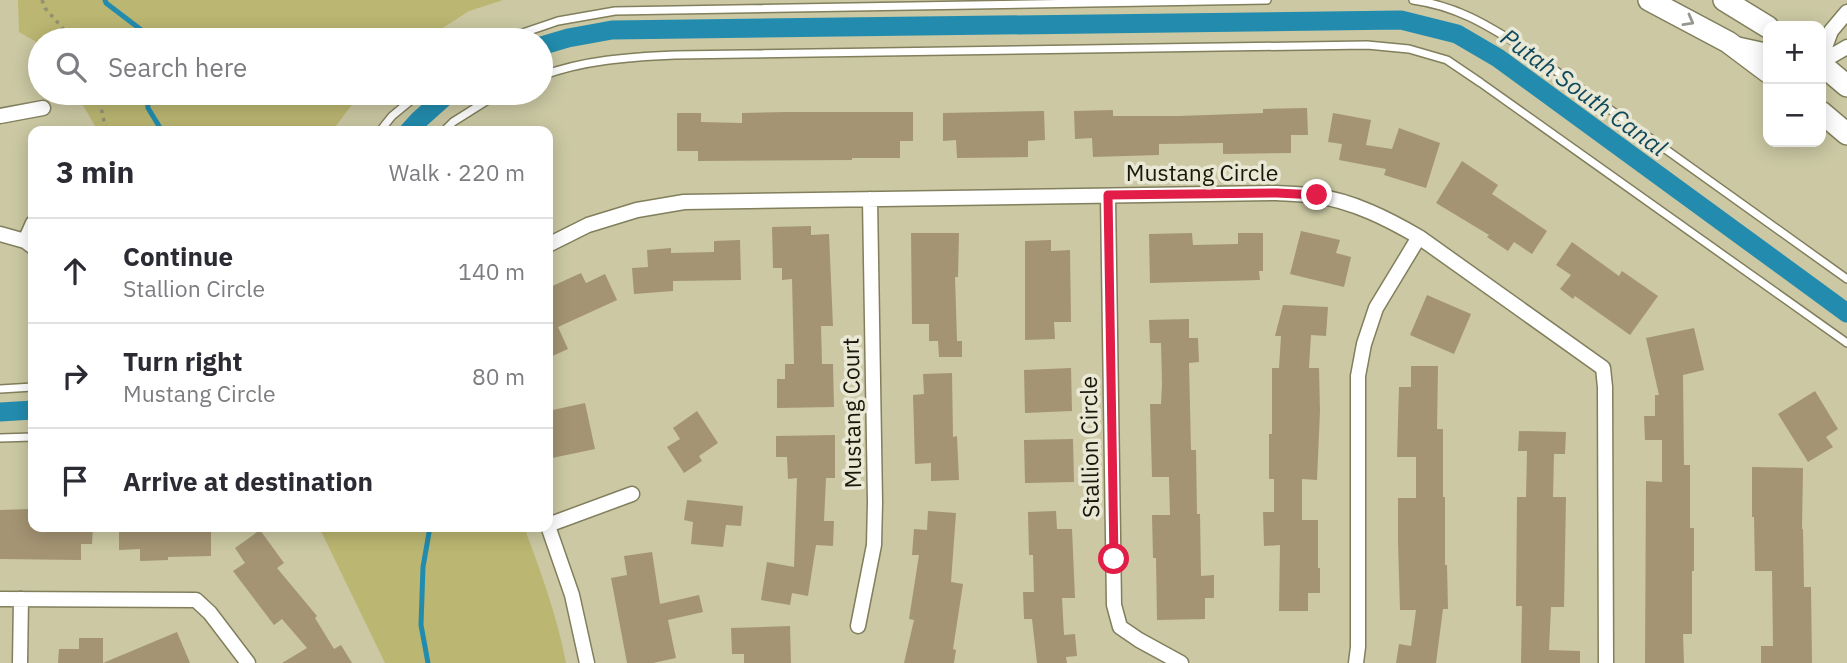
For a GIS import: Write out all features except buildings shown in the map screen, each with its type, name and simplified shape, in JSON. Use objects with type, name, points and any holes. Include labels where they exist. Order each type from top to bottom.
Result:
[{"type":"main road","points":[[1649,0],[1728,43],[1763,68]]},
{"type":"main road","points":[[1724,0],[1763,24]]},
{"type":"main road","points":[[1826,66],[1847,86]]},
{"type":"main road","points":[[1826,116],[1847,134]]},
{"type":"street","points":[[1826,46],[1831,31],[1847,12]]},
{"type":"street","points":[[1728,43],[1763,50]]},
{"type":"street","points":[[1826,58],[1847,47]]},
{"type":"street","points":[[0,116],[43,108]]},
{"type":"street","name":"Mustang Circle","points":[[553,242],[588,225],[637,210],[684,202],[1277,193],[1317,195],[1389,219],[1419,237],[1602,368],[1605,387],[1606,663]]},
{"type":"street","name":"Stallion Circle","points":[[1108,195],[1114,605],[1120,627],[1181,663]]},
{"type":"street","name":"Mustang Court","points":[[858,626],[874,545],[870,198]]},
{"type":"street","points":[[0,234],[28,244]]},
{"type":"street","points":[[1356,663],[1358,376],[1364,344],[1376,308],[1419,237]]},
{"type":"street","points":[[553,523],[632,494]]},
{"type":"street","points":[[550,532],[572,595],[587,663]]},
{"type":"street","points":[[0,599],[196,600],[210,612],[248,663]]},
{"type":"street","points":[[20,663],[21,599]]},
{"type":"lane","points":[[537,28],[558,21],[615,11],[1268,0]]},
{"type":"lane","points":[[1413,0],[1436,3],[1482,22],[1524,48],[1847,279]]},
{"type":"lane","points":[[553,71],[624,57],[675,55],[1367,45],[1409,49],[1447,60],[1847,343]]},
{"type":"lane","points":[[384,126],[405,105]]},
{"type":"lane","points":[[449,126],[480,105]]},
{"type":"lane","points":[[0,389],[28,387]]},
{"type":"lane","points":[[0,438],[28,436]]},
{"type":"path","points":[[42,0],[45,8],[62,28]]},
{"type":"path","points":[[100,105],[105,126]]},
{"type":"shaded area","points":[[18,0],[503,0],[469,11],[443,28],[28,28],[28,37],[19,32]]},
{"type":"shaded area","points":[[83,105],[352,105],[336,126],[95,126]]},
{"type":"shaded area","points":[[321,532],[526,532],[553,611],[566,663],[385,663]]},
{"type":"waterway","points":[[105,0],[139,28]]},
{"type":"waterway","name":"Putah South Canal","points":[[553,42],[612,30],[1401,20],[1457,34],[1498,58],[1847,313]]},
{"type":"waterway","points":[[148,105],[159,126]]},
{"type":"waterway","name":"Putah South Canal","points":[[414,126],[436,105]]},
{"type":"waterway","name":"Putah South Canal","points":[[0,412],[28,410]]},
{"type":"waterway","points":[[428,663],[421,625],[423,567],[429,532]]},
{"type":"route","points":[[1114,559],[1108,195],[1317,195]]}]
